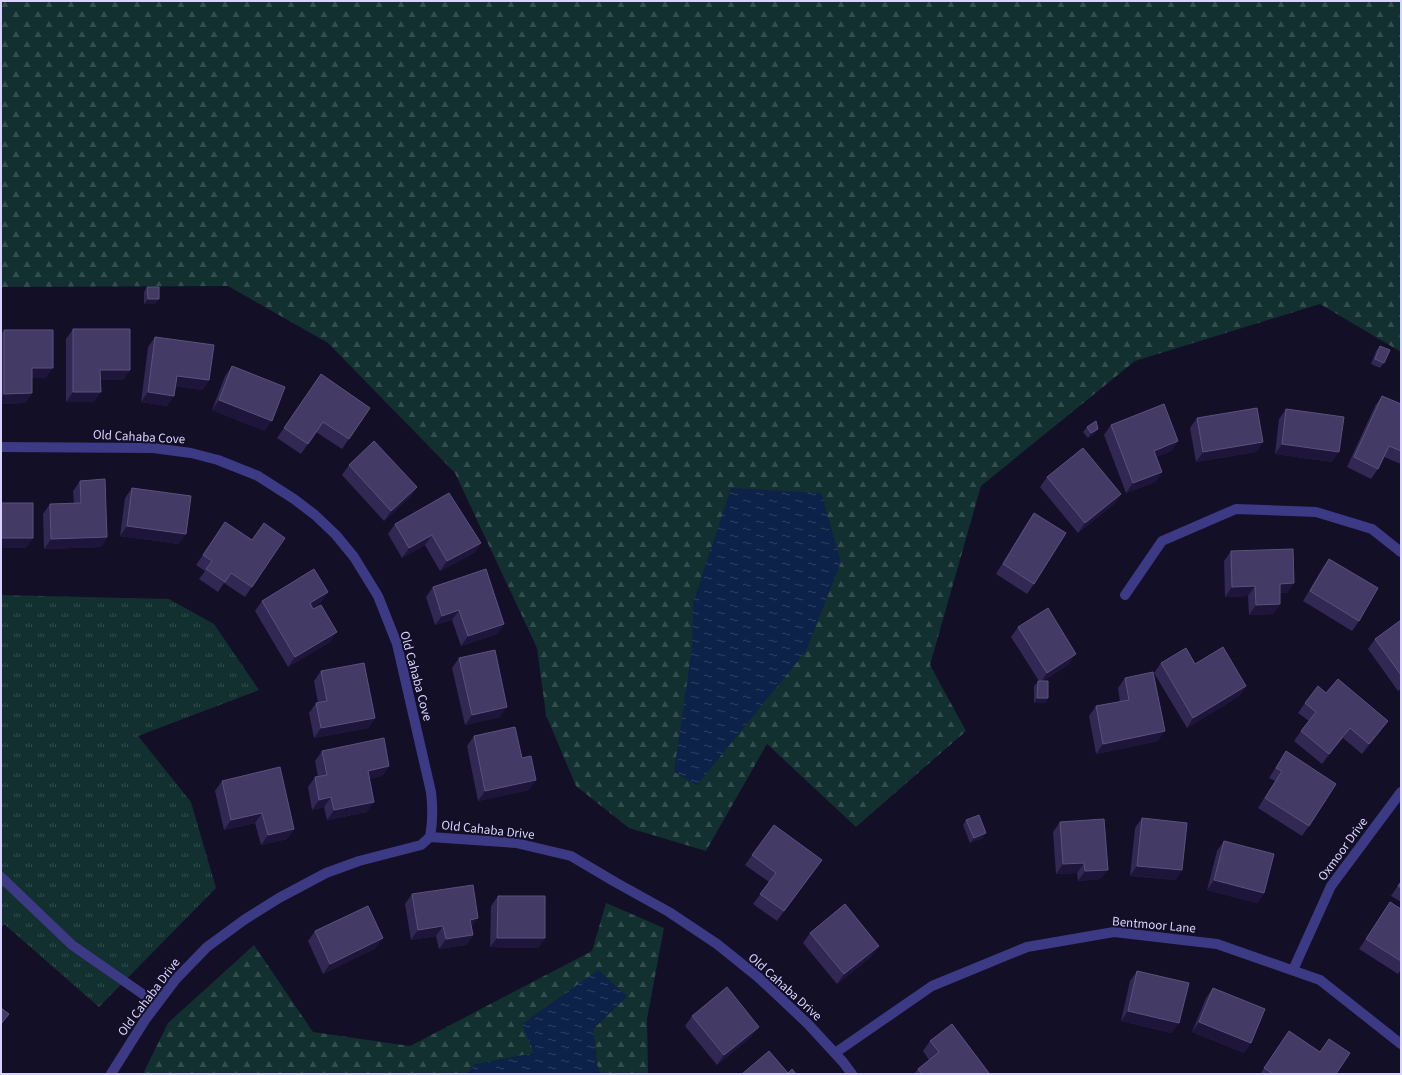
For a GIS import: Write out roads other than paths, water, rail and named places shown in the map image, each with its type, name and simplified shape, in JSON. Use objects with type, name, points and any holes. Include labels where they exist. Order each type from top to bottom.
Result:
[{"type":"street","name":"Old Cahaba Cove","points":[[1,446],[153,448],[191,453],[218,460],[258,476],[294,499],[315,515],[336,535],[354,558],[378,596],[397,644],[431,792],[434,810],[430,837]]},
{"type":"street","points":[[1124,595],[1162,541],[1236,509],[1316,512],[1372,529],[1401,552]]},
{"type":"street","name":"Oxmoor Drive","points":[[1293,970],[1331,886],[1401,792]]},
{"type":"street","name":"Old Cahaba Drive","points":[[111,1074],[121,1057],[176,978],[207,946],[279,898],[326,873],[359,861],[421,845],[430,837],[516,843],[571,856],[669,912],[716,944],[758,977],[803,1019],[835,1053],[852,1074]]},
{"type":"street","points":[[1,877],[72,945],[157,1004]]},
{"type":"street","name":"Bentmoor Lane","points":[[835,1053],[932,986],[1028,947],[1114,932],[1217,944],[1320,980],[1401,1044]]},
{"type":"water","points":[[731,488],[821,493],[841,562],[806,651],[697,785],[674,772],[692,648],[693,603]]},
{"type":"water","points":[[598,970],[627,996],[593,1029],[597,1065],[600,1074],[468,1074],[474,1065],[534,1053],[522,1024]]}]
